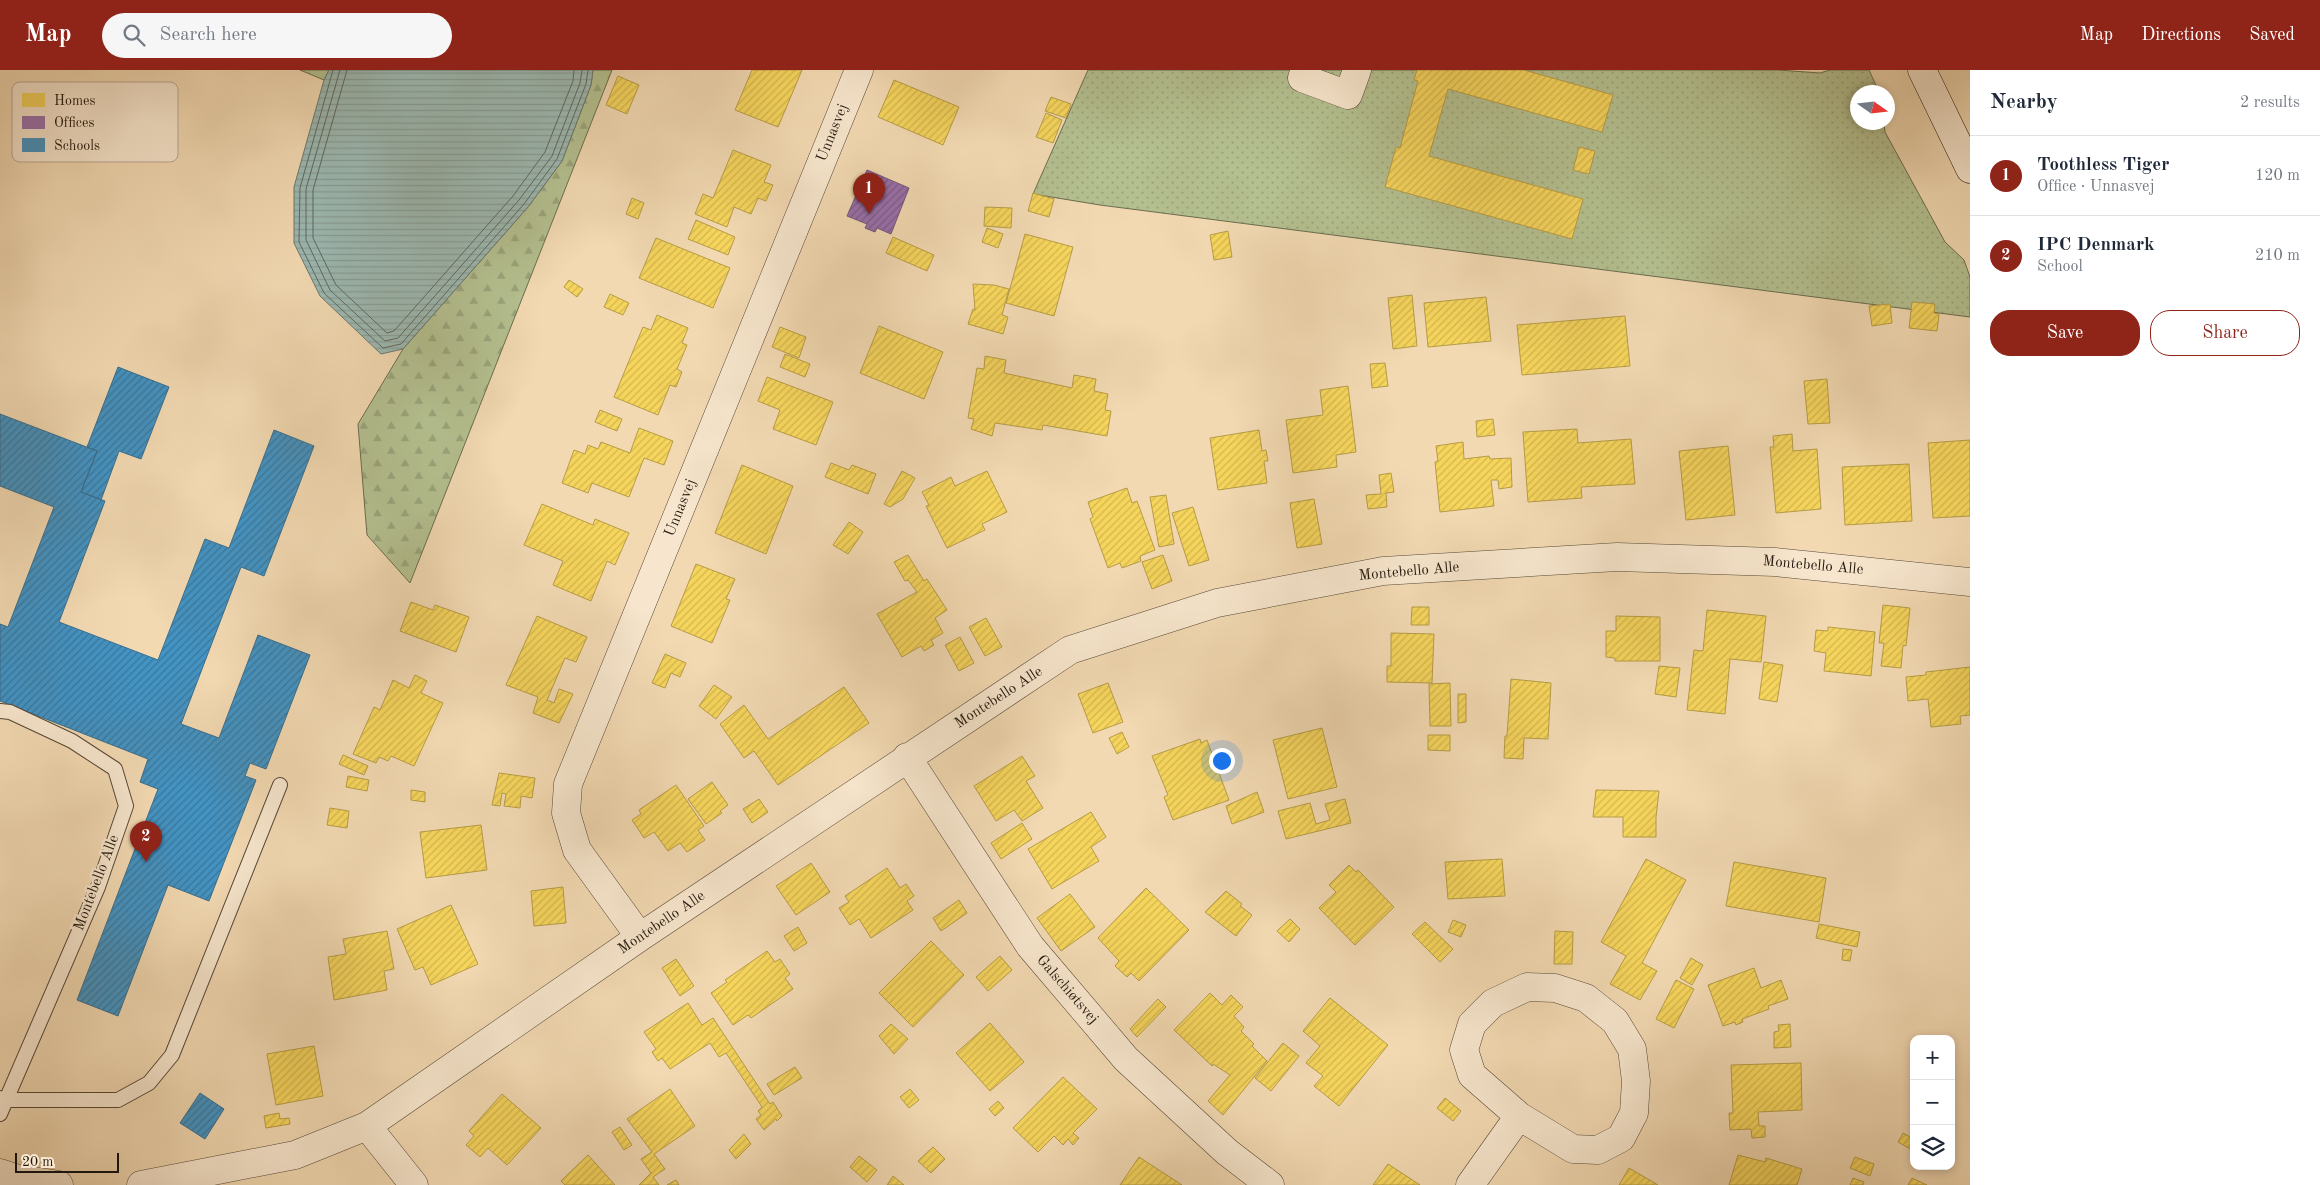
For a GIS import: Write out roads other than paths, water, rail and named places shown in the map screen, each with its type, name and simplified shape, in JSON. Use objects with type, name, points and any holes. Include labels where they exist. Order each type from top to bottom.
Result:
[{"type":"street","name":"Unnasvej","points":[[640,937],[577,850],[566,812],[568,784],[859,70]]},
{"type":"street","points":[[1305,70],[1302,78],[1348,95],[1357,70]]},
{"type":"street","points":[[1922,70],[1970,169]]},
{"type":"street","name":"Montebello Alle","points":[[141,1185],[295,1155],[367,1126],[640,937],[1070,650],[1217,602],[1383,571],[1626,557],[1775,562],[1970,582]]},
{"type":"street","name":"Galschiøtsvej","points":[[907,758],[1030,946],[1126,1059],[1227,1152],[1270,1185]]},
{"type":"street","points":[[1527,988],[1554,988],[1586,998],[1615,1021],[1632,1049],[1636,1080],[1634,1113],[1621,1138],[1598,1150],[1573,1150],[1519,1116],[1472,1075],[1464,1050],[1472,1024],[1493,1003],[1527,988]]},
{"type":"street","points":[[1470,1185],[1519,1116]]},
{"type":"street","points":[[367,1126],[414,1185]]},
{"type":"street","points":[[0,1173],[59,1185]]},
{"type":"lane","name":"Montebello Alle","points":[[0,711],[10,712],[72,741],[115,769],[126,806],[98,887],[3,1099],[0,1114]]},
{"type":"lane","points":[[3,1099],[118,1100],[149,1082],[172,1056],[280,786]]},
{"type":"water","points":[[329,70],[593,70],[591,85],[562,161],[528,207],[403,349],[381,354],[320,296],[294,243],[294,187],[324,80]]},
{"type":"place","name":"Toothless Tiger","points":[[869,214]]},
{"type":"place","name":"IPC Denmark","points":[[146,862]]}]
